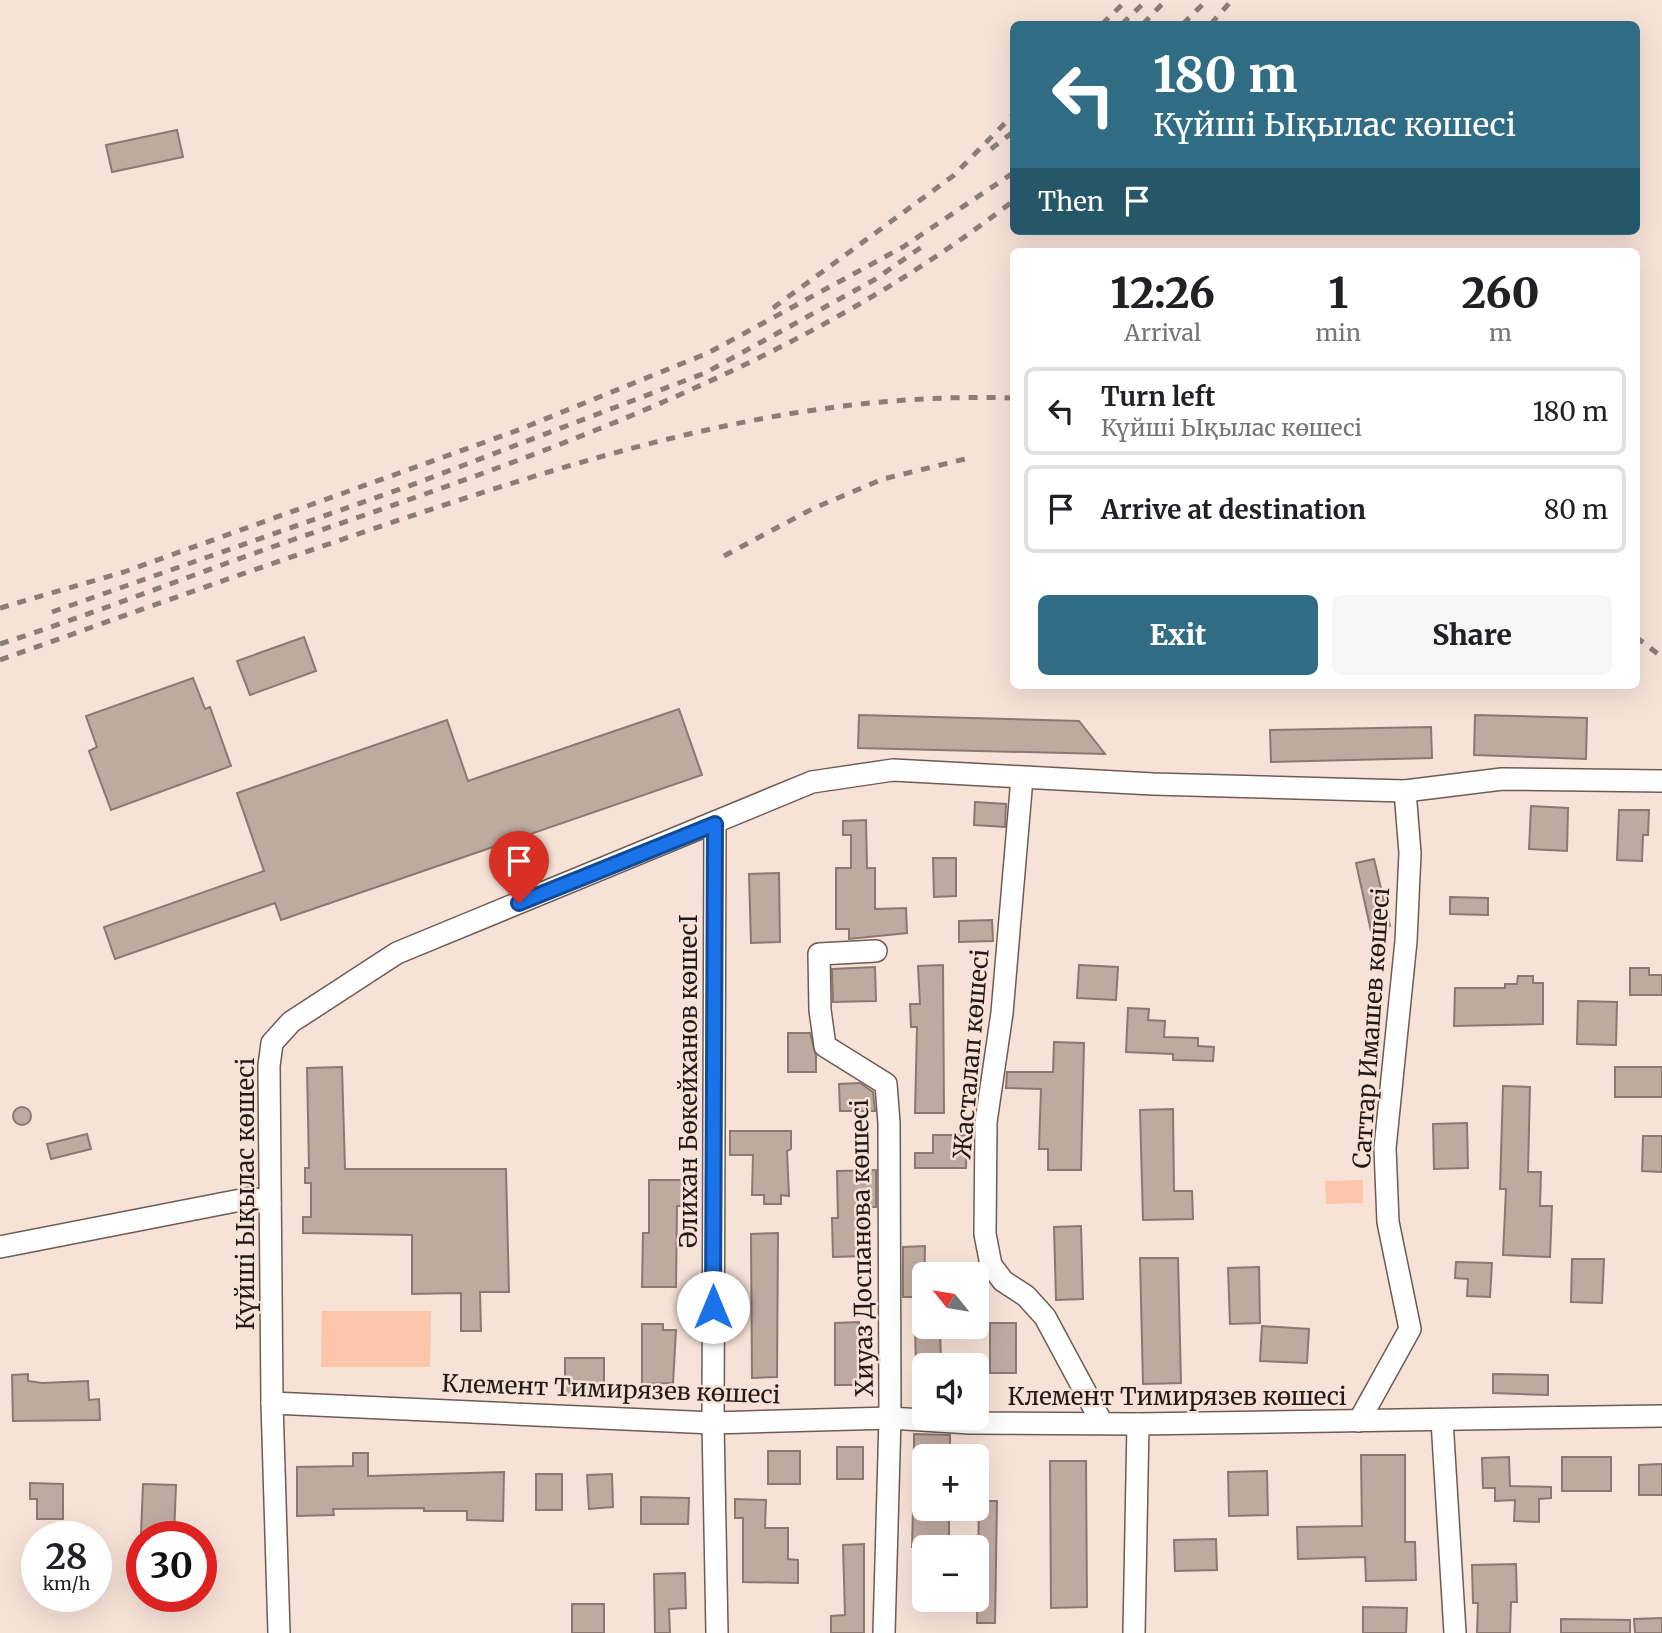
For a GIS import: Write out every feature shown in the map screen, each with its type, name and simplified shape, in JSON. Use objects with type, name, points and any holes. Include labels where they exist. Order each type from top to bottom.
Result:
[{"type":"street","name":"Күйші Ықылас көшесі","points":[[279,1633],[272,1402],[268,1066],[272,1043],[291,1022],[397,953],[812,782],[893,770],[1022,778],[1405,791],[1502,779],[1657,780]]},
{"type":"street","name":"Жасталап көшесі","points":[[1022,778],[1002,1013],[986,1122],[985,1234],[991,1265],[1003,1281],[1026,1296],[1045,1317],[1102,1423]]},
{"type":"street","name":"Саттар Имашев көшесі","points":[[1359,1421],[1410,1328],[1388,1222],[1385,1148],[1406,941],[1410,853],[1405,791]]},
{"type":"street","name":"Әлихан Бөкейханов көшесI","points":[[715,824],[713,1423],[717,1633]]},
{"type":"street","name":"Хиуаз Доспанова көшесі","points":[[876,951],[819,954],[820,1010],[825,1046],[886,1084],[890,1123],[890,1418],[884,1633]]},
{"type":"street","points":[[0,1247],[251,1198],[270,1203]]},
{"type":"street","name":"Клемент Тимирязев көшесі","points":[[272,1402],[713,1423],[890,1418],[970,1423],[1138,1424],[1662,1416]]},
{"type":"street","points":[[1442,1420],[1455,1633]]},
{"type":"street","points":[[1133,1633],[1138,1424]]},
{"type":"shaded area","points":[[1363,1180],[1363,1203],[1326,1204],[1325,1181]]},
{"type":"shaded area","points":[[322,1311],[431,1311],[430,1367],[321,1367]]},
{"type":"building","points":[[177,130],[183,157],[112,172],[106,145]]},
{"type":"building","points":[[304,637],[316,671],[250,695],[237,661]]},
{"type":"building","points":[[193,678],[205,709],[210,707],[231,766],[111,810],[89,751],[97,747],[86,716]]},
{"type":"building","points":[[679,709],[702,775],[281,920],[275,903],[115,959],[104,927],[264,871],[237,793],[447,720],[468,781]]},
{"type":"building","points":[[859,715],[1079,721],[1105,754],[858,748]]},
{"type":"building","points":[[1475,715],[1587,718],[1586,759],[1474,755]]},
{"type":"building","points":[[1431,727],[1432,758],[1271,762],[1270,730]]},
{"type":"building","points":[[975,802],[1006,804],[1005,827],[974,825]]},
{"type":"building","points":[[1531,806],[1568,808],[1567,851],[1529,849]]},
{"type":"building","points":[[1619,810],[1649,810],[1648,835],[1643,835],[1642,861],[1617,860]]},
{"type":"building","points":[[866,820],[867,868],[875,868],[875,909],[906,908],[907,933],[849,939],[849,929],[836,929],[836,868],[851,868],[851,835],[843,835],[843,821]]},
{"type":"building","points":[[933,858],[956,858],[956,896],[934,897]]},
{"type":"building","points":[[1374,859],[1390,926],[1371,931],[1356,863]]},
{"type":"building","points":[[779,873],[780,942],[751,943],[749,874]]},
{"type":"building","points":[[1450,897],[1488,898],[1488,915],[1450,914]]},
{"type":"building","points":[[992,920],[993,941],[959,942],[959,921]]},
{"type":"building","points":[[943,965],[944,1113],[915,1113],[917,1027],[911,1027],[910,1004],[920,1004],[918,966]]},
{"type":"building","points":[[1079,965],[1118,967],[1116,1000],[1077,998]]},
{"type":"building","points":[[875,967],[876,1001],[833,1002],[832,969]]},
{"type":"building","points":[[1630,968],[1649,968],[1649,975],[1662,975],[1662,995],[1630,995]]},
{"type":"building","points":[[1518,976],[1533,976],[1533,983],[1543,983],[1543,1024],[1454,1026],[1455,988],[1505,988],[1505,984],[1517,984]]},
{"type":"building","points":[[1578,1001],[1617,1002],[1616,1045],[1577,1044]]},
{"type":"building","points":[[1128,1008],[1149,1009],[1148,1020],[1165,1021],[1164,1037],[1198,1038],[1198,1046],[1214,1047],[1213,1061],[1173,1060],[1173,1054],[1126,1052]]},
{"type":"building","points":[[788,1033],[810,1033],[816,1056],[816,1072],[788,1072]]},
{"type":"building","points":[[1054,1042],[1084,1043],[1081,1170],[1048,1170],[1048,1149],[1039,1149],[1041,1089],[1006,1088],[1007,1072],[1053,1072]]},
{"type":"building","points":[[342,1067],[345,1169],[506,1169],[509,1292],[480,1292],[481,1331],[461,1331],[461,1293],[412,1294],[412,1235],[303,1233],[303,1217],[311,1217],[311,1183],[305,1183],[305,1168],[309,1168],[307,1068]]},
{"type":"building","points":[[1615,1067],[1662,1067],[1662,1097],[1615,1097]]},
{"type":"building","points":[[860,1083],[873,1092],[875,1111],[840,1111],[839,1084]]},
{"type":"building","points":[[1503,1086],[1530,1087],[1528,1172],[1541,1172],[1540,1206],[1552,1206],[1550,1257],[1503,1255],[1506,1189],[1500,1189]]},
{"type":"building","points":[[18,1107],[26,1107],[31,1116],[29,1123],[18,1125],[13,1120],[13,1112]]},
{"type":"building","points":[[1173,1109],[1174,1191],[1192,1191],[1193,1219],[1143,1220],[1140,1110]]},
{"type":"building","points":[[1467,1123],[1468,1168],[1434,1169],[1433,1124]]},
{"type":"building","points":[[730,1131],[791,1131],[791,1149],[787,1151],[789,1196],[781,1195],[781,1204],[764,1204],[764,1195],[752,1195],[753,1155],[730,1155]]},
{"type":"building","points":[[87,1134],[91,1149],[51,1159],[47,1144]]},
{"type":"building","points":[[933,1135],[967,1135],[966,1168],[915,1168],[915,1153],[933,1153]]},
{"type":"building","points":[[1643,1136],[1662,1136],[1662,1172],[1642,1171]]},
{"type":"building","points":[[876,1170],[876,1207],[862,1207],[863,1256],[833,1257],[832,1218],[838,1218],[837,1171]]},
{"type":"building","points":[[649,1180],[684,1180],[684,1206],[677,1206],[676,1287],[642,1287],[643,1233],[649,1233]]},
{"type":"building","points":[[1081,1226],[1083,1299],[1056,1300],[1054,1227]]},
{"type":"building","points":[[778,1233],[777,1377],[752,1378],[751,1234]]},
{"type":"building","points":[[925,1246],[925,1262],[912,1262],[912,1297],[903,1297],[903,1247]]},
{"type":"building","points":[[1140,1258],[1178,1258],[1181,1383],[1143,1384]]},
{"type":"building","points":[[1572,1259],[1604,1259],[1602,1303],[1571,1302]]},
{"type":"building","points":[[1456,1262],[1492,1263],[1490,1297],[1467,1296],[1468,1279],[1455,1278]]},
{"type":"building","points":[[1259,1267],[1260,1323],[1230,1324],[1228,1268]]},
{"type":"building","points":[[859,1322],[860,1385],[835,1385],[835,1323]]},
{"type":"building","points":[[990,1323],[1016,1323],[1016,1373],[990,1373]]},
{"type":"building","points":[[642,1324],[663,1324],[663,1330],[676,1330],[673,1383],[642,1384]]},
{"type":"building","points":[[1262,1326],[1309,1329],[1307,1363],[1260,1361]]},
{"type":"building","points":[[915,1339],[940,1339],[941,1353],[916,1353]]},
{"type":"building","points":[[565,1358],[604,1358],[604,1394],[565,1394]]},
{"type":"building","points":[[28,1374],[28,1381],[42,1383],[88,1381],[89,1400],[99,1399],[100,1420],[13,1421],[12,1375]]},
{"type":"building","points":[[1493,1374],[1548,1375],[1548,1395],[1493,1393]]},
{"type":"building","points":[[914,1434],[950,1435],[950,1444],[914,1444]]},
{"type":"building","points":[[837,1447],[863,1447],[863,1479],[837,1479]]},
{"type":"building","points":[[768,1451],[800,1451],[800,1484],[768,1484]]},
{"type":"building","points":[[353,1453],[368,1453],[368,1476],[504,1472],[503,1521],[467,1520],[467,1511],[424,1511],[424,1508],[333,1509],[334,1515],[297,1516],[297,1467],[353,1466]]},
{"type":"building","points":[[1361,1455],[1405,1455],[1405,1542],[1415,1542],[1416,1580],[1366,1581],[1365,1557],[1298,1559],[1297,1527],[1362,1526]]},
{"type":"building","points":[[1509,1457],[1510,1486],[1551,1487],[1551,1498],[1539,1499],[1539,1522],[1514,1521],[1515,1500],[1495,1501],[1495,1488],[1483,1488],[1482,1458]]},
{"type":"building","points":[[1562,1457],[1611,1457],[1611,1491],[1562,1491]]},
{"type":"building","points":[[1050,1461],[1086,1461],[1087,1607],[1051,1608]]},
{"type":"building","points":[[1662,1464],[1662,1495],[1639,1495],[1639,1465]]},
{"type":"building","points":[[1267,1471],[1268,1515],[1229,1516],[1228,1472]]},
{"type":"building","points":[[536,1474],[562,1474],[562,1510],[536,1510]]},
{"type":"building","points":[[612,1474],[613,1507],[589,1509],[587,1475]]},
{"type":"building","points":[[30,1483],[63,1484],[63,1519],[37,1519],[37,1499],[30,1499]]},
{"type":"building","points":[[143,1484],[176,1485],[175,1521],[142,1521]]},
{"type":"building","points":[[641,1497],[689,1498],[688,1524],[641,1524]]},
{"type":"building","points":[[735,1499],[766,1500],[765,1528],[788,1528],[788,1559],[798,1560],[798,1583],[743,1582],[743,1518],[735,1518]]},
{"type":"building","points":[[989,1501],[997,1501],[995,1623],[977,1623],[977,1612],[989,1612],[989,1535],[978,1535],[979,1521],[989,1521]]},
{"type":"building","points":[[913,1521],[949,1521],[949,1535],[912,1535]]},
{"type":"building","points":[[1216,1539],[1217,1570],[1175,1571],[1174,1540]]},
{"type":"building","points":[[864,1544],[864,1633],[831,1633],[831,1616],[845,1615],[843,1545]]},
{"type":"building","points":[[1516,1564],[1517,1602],[1511,1602],[1510,1633],[1477,1633],[1478,1603],[1473,1603],[1472,1565]]},
{"type":"building","points":[[685,1573],[686,1608],[669,1609],[670,1633],[655,1633],[654,1574]]},
{"type":"building","points":[[572,1604],[604,1604],[604,1633],[572,1633]]},
{"type":"building","points":[[1363,1607],[1407,1608],[1406,1633],[1363,1633]]},
{"type":"building","points":[[1662,1618],[1662,1633],[1635,1633],[1634,1619]]},
{"type":"building","points":[[1561,1619],[1630,1620],[1630,1633],[1561,1633]]},
{"type":"railway","points":[[1105,21],[1127,0]]},
{"type":"railway","points":[[1125,21],[1147,0]]},
{"type":"railway","points":[[1146,21],[1166,0]]},
{"type":"railway","points":[[1186,21],[1207,0]]},
{"type":"railway","points":[[1214,21],[1232,0]]},
{"type":"railway","points":[[773,308],[953,176],[1010,118]]},
{"type":"railway","points":[[991,149],[1010,134]]},
{"type":"railway","points":[[0,608],[124,572],[513,432],[708,353],[903,247],[1010,175]]},
{"type":"railway","points":[[0,644],[483,473],[669,400],[759,358],[847,311],[932,259],[1010,203]]},
{"type":"railway","points":[[52,612],[417,483],[705,373],[874,280],[923,246]]},
{"type":"railway","points":[[0,660],[405,518],[628,449],[780,415],[934,398],[1010,398]]},
{"type":"railway","points":[[724,556],[812,509],[883,479],[965,459]]},
{"type":"railway","points":[[1640,640],[1662,657]]},
{"type":"route","points":[[519,903],[715,824],[713,1307]]}]
